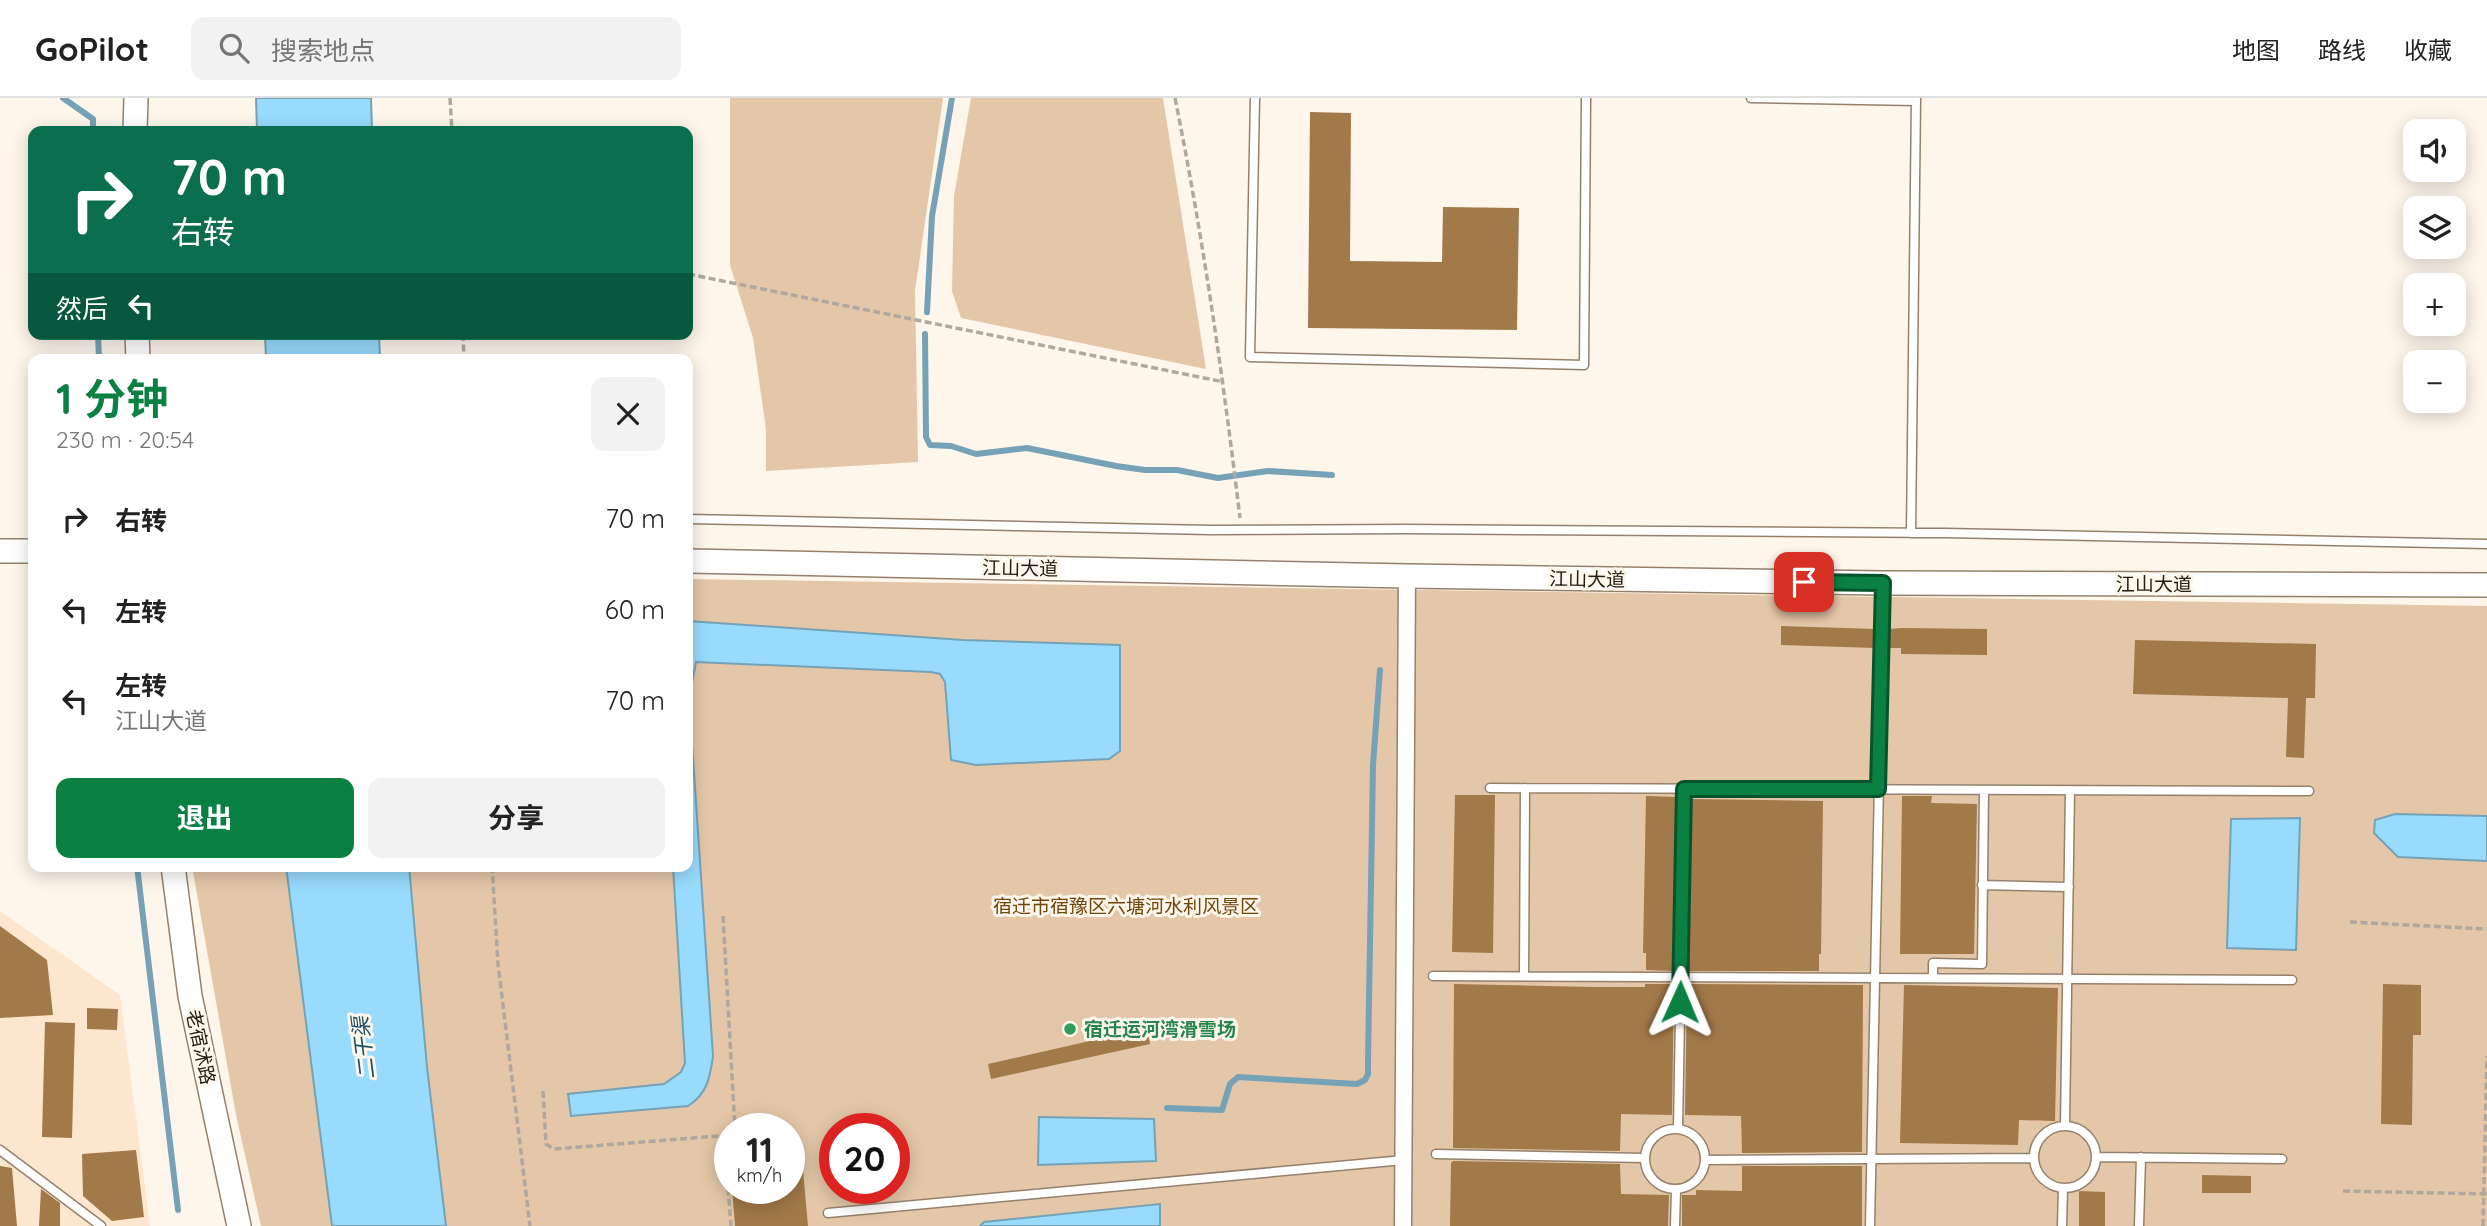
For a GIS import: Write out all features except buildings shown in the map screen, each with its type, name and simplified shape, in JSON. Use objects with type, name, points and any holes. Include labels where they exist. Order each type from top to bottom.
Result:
[{"type":"main road","points":[[130,98],[135,126]]},
{"type":"main road","points":[[135,126],[136,98]]},
{"type":"main road","name":"江山大道","points":[[693,561],[1883,583],[2487,585]]},
{"type":"main road","name":"老宿沭路","points":[[174,872],[190,996],[239,1226]]},
{"type":"street","points":[[1403,1226],[1407,576]]},
{"type":"lane","points":[[1255,98],[1250,357],[1584,365],[1586,98]]},
{"type":"lane","points":[[1751,98],[1916,100],[1911,533]]},
{"type":"lane","points":[[693,519],[1241,530],[1911,533],[2487,544]]},
{"type":"lane","points":[[1870,1226],[1883,583]]},
{"type":"lane","points":[[1490,788],[2309,791]]},
{"type":"lane","points":[[1524,976],[1525,788]]},
{"type":"lane","points":[[1678,1129],[1684,789]]},
{"type":"lane","points":[[1933,978],[1933,963],[1982,964],[1984,790]]},
{"type":"lane","points":[[2065,1125],[2070,790]]},
{"type":"lane","points":[[1982,885],[2069,887]]},
{"type":"lane","points":[[1433,976],[2292,980]]},
{"type":"lane","points":[[2065,1125],[2083,1131],[2095,1147],[2097,1157],[2089,1177],[2081,1184],[2063,1188],[2050,1185],[2041,1178],[2034,1158],[2039,1139],[2054,1127],[2065,1125]]},
{"type":"lane","points":[[1678,1129],[1692,1134],[1699,1141],[1705,1160],[1698,1179],[1690,1186],[1676,1190],[1661,1187],[1653,1181],[1647,1173],[1644,1158],[1648,1144],[1655,1136],[1663,1131],[1678,1129]]},
{"type":"lane","points":[[0,1150],[101,1226]]},
{"type":"lane","points":[[1436,1154],[1644,1158]]},
{"type":"lane","points":[[2097,1157],[2282,1159]]},
{"type":"lane","points":[[2139,1226],[2141,1157]]},
{"type":"lane","points":[[1705,1160],[2034,1158]]},
{"type":"lane","points":[[828,1213],[1404,1160]]},
{"type":"lane","points":[[2062,1226],[2063,1188]]},
{"type":"lane","points":[[1675,1226],[1676,1190]]},
{"type":"path","points":[[450,98],[452,126]]},
{"type":"path","points":[[1175,98],[1189,165],[1224,382],[1241,530]]},
{"type":"path","points":[[693,275],[1224,382]]},
{"type":"path","points":[[492,872],[498,964],[530,1226]]},
{"type":"path","points":[[723,916],[733,1113]]},
{"type":"path","points":[[2350,922],[2487,929]]},
{"type":"path","points":[[2483,1226],[2487,1056]]},
{"type":"path","points":[[543,1091],[546,1144],[554,1149],[714,1137]]},
{"type":"path","points":[[2343,1191],[2485,1194]]},
{"type":"path","points":[[730,1204],[731,1226]]},
{"type":"shaded area","points":[[0,911],[120,995],[150,1226],[0,1226]]},
{"type":"green space","points":[[730,98],[943,98],[915,291],[918,462],[766,471],[766,429],[753,338],[730,265]]},
{"type":"green space","points":[[971,98],[1163,98],[1206,369],[961,318],[952,291],[954,196]]},
{"type":"green space","name":"宿迁市宿豫区六塘河水利风景区","points":[[693,579],[2487,606],[2487,1226],[261,1226],[236,1115],[193,872],[693,872]]},
{"type":"water","points":[[256,98],[371,98],[372,126],[257,126]]},
{"type":"water","points":[[265,340],[379,340],[380,354],[266,354]]},
{"type":"water","points":[[693,621],[963,640],[1120,645],[1120,751],[1109,759],[976,765],[951,760],[945,682],[940,674],[696,662],[693,677]]},
{"type":"water","points":[[693,758],[713,1056],[709,1078],[700,1096],[688,1106],[571,1116],[568,1094],[664,1084],[681,1072],[685,1063],[673,872],[693,872]]},
{"type":"water","points":[[2395,814],[2487,816],[2487,861],[2398,857],[2374,833],[2375,820]]},
{"type":"water","points":[[2300,818],[2296,950],[2227,948],[2231,819]]},
{"type":"water","name":"二干渠","points":[[287,872],[410,872],[427,1067],[446,1226],[332,1226]]},
{"type":"water","points":[[1039,1117],[1154,1119],[1156,1161],[1038,1165]]},
{"type":"water","points":[[1160,1204],[1160,1226],[980,1226],[984,1222]]},
{"type":"waterway","points":[[63,98],[93,119],[93,126]]},
{"type":"waterway","points":[[927,312],[932,216],[952,98]]},
{"type":"waterway","points":[[925,334],[926,437],[930,445],[951,446],[976,454],[1027,448],[1116,466],[1177,470],[1218,478],[1268,471],[1332,475]]},
{"type":"waterway","points":[[98,340],[99,354]]},
{"type":"waterway","points":[[1167,1108],[1222,1110],[1230,1084],[1238,1077],[1357,1084],[1365,1080],[1368,1074],[1373,765],[1380,670]]},
{"type":"waterway","points":[[138,872],[178,1210]]},
{"type":"place","name":"宿迁运河湾滑雪场","points":[[1070,1029]]},
{"type":"route","points":[[1680,1002],[1684,789],[1878,789],[1883,583],[1804,582]]}]
